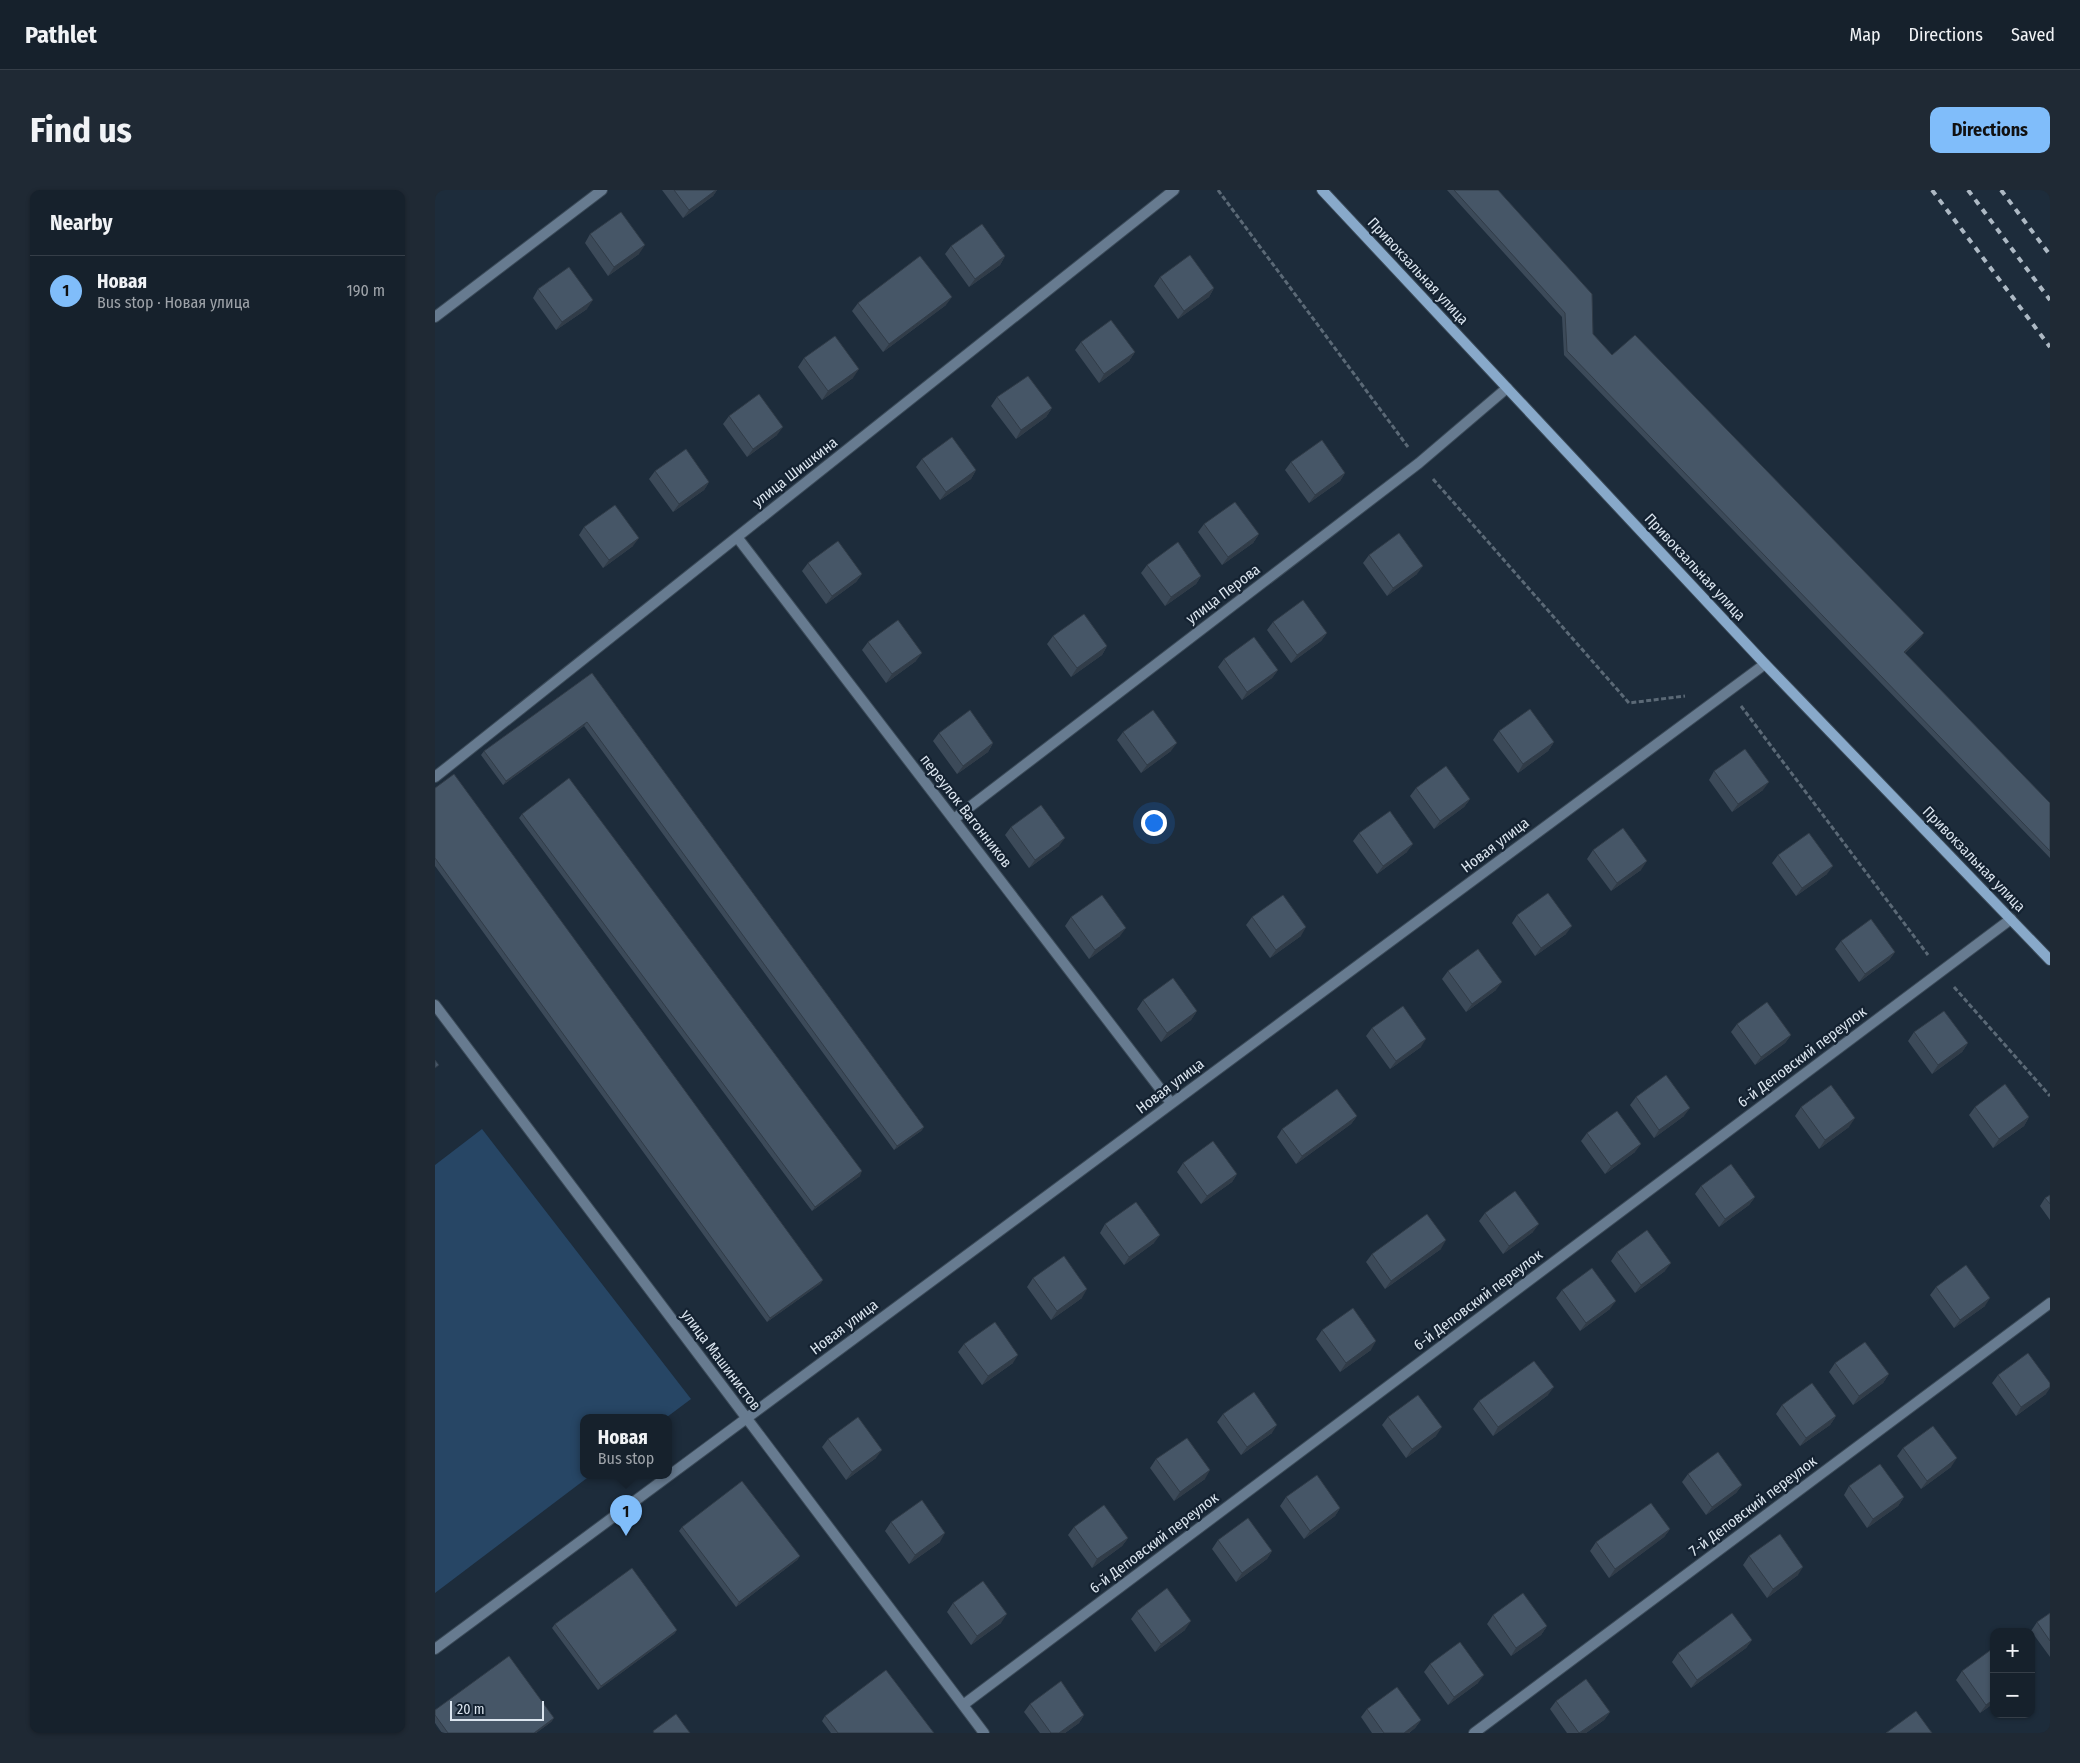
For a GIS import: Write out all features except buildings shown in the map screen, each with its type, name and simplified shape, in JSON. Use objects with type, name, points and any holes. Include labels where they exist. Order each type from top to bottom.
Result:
[{"type":"street","points":[[435,316],[602,190]]},
{"type":"street","name":"улица Шишкина","points":[[435,777],[1174,190]]},
{"type":"street","name":"Привокзальная улица","points":[[1322,190],[1765,664],[2050,960]]},
{"type":"street","name":"улица Перова","points":[[954,819],[1419,463],[1507,388]]},
{"type":"street","name":"переулок Вагонников","points":[[737,537],[1171,1103]]},
{"type":"street","name":"Новая улица","points":[[672,1473],[1765,664]]},
{"type":"street","name":"6-й Деповский переулок","points":[[963,1705],[2011,920]]},
{"type":"street","name":"улица Машинистов","points":[[435,1005],[983,1733]]},
{"type":"street","name":"7-й Деповский переулок","points":[[1473,1733],[2050,1303]]},
{"type":"street","name":"Новая улица","points":[[435,1649],[664,1479]]},
{"type":"path","points":[[1218,190],[1419,463],[1629,703],[1692,695]]},
{"type":"path","points":[[1729,691],[1941,972],[2050,1096]]},
{"type":"shaded area","points":[[482,1129],[691,1399],[671,1414],[580,1414],[580,1479],[586,1479],[435,1593],[435,1165]]},
{"type":"railway","points":[[1932,190],[2050,347]]},
{"type":"railway","points":[[1968,190],[2050,300]]},
{"type":"railway","points":[[2001,190],[2050,255]]},
{"type":"place","name":"Новая","points":[[626,1536]]}]
